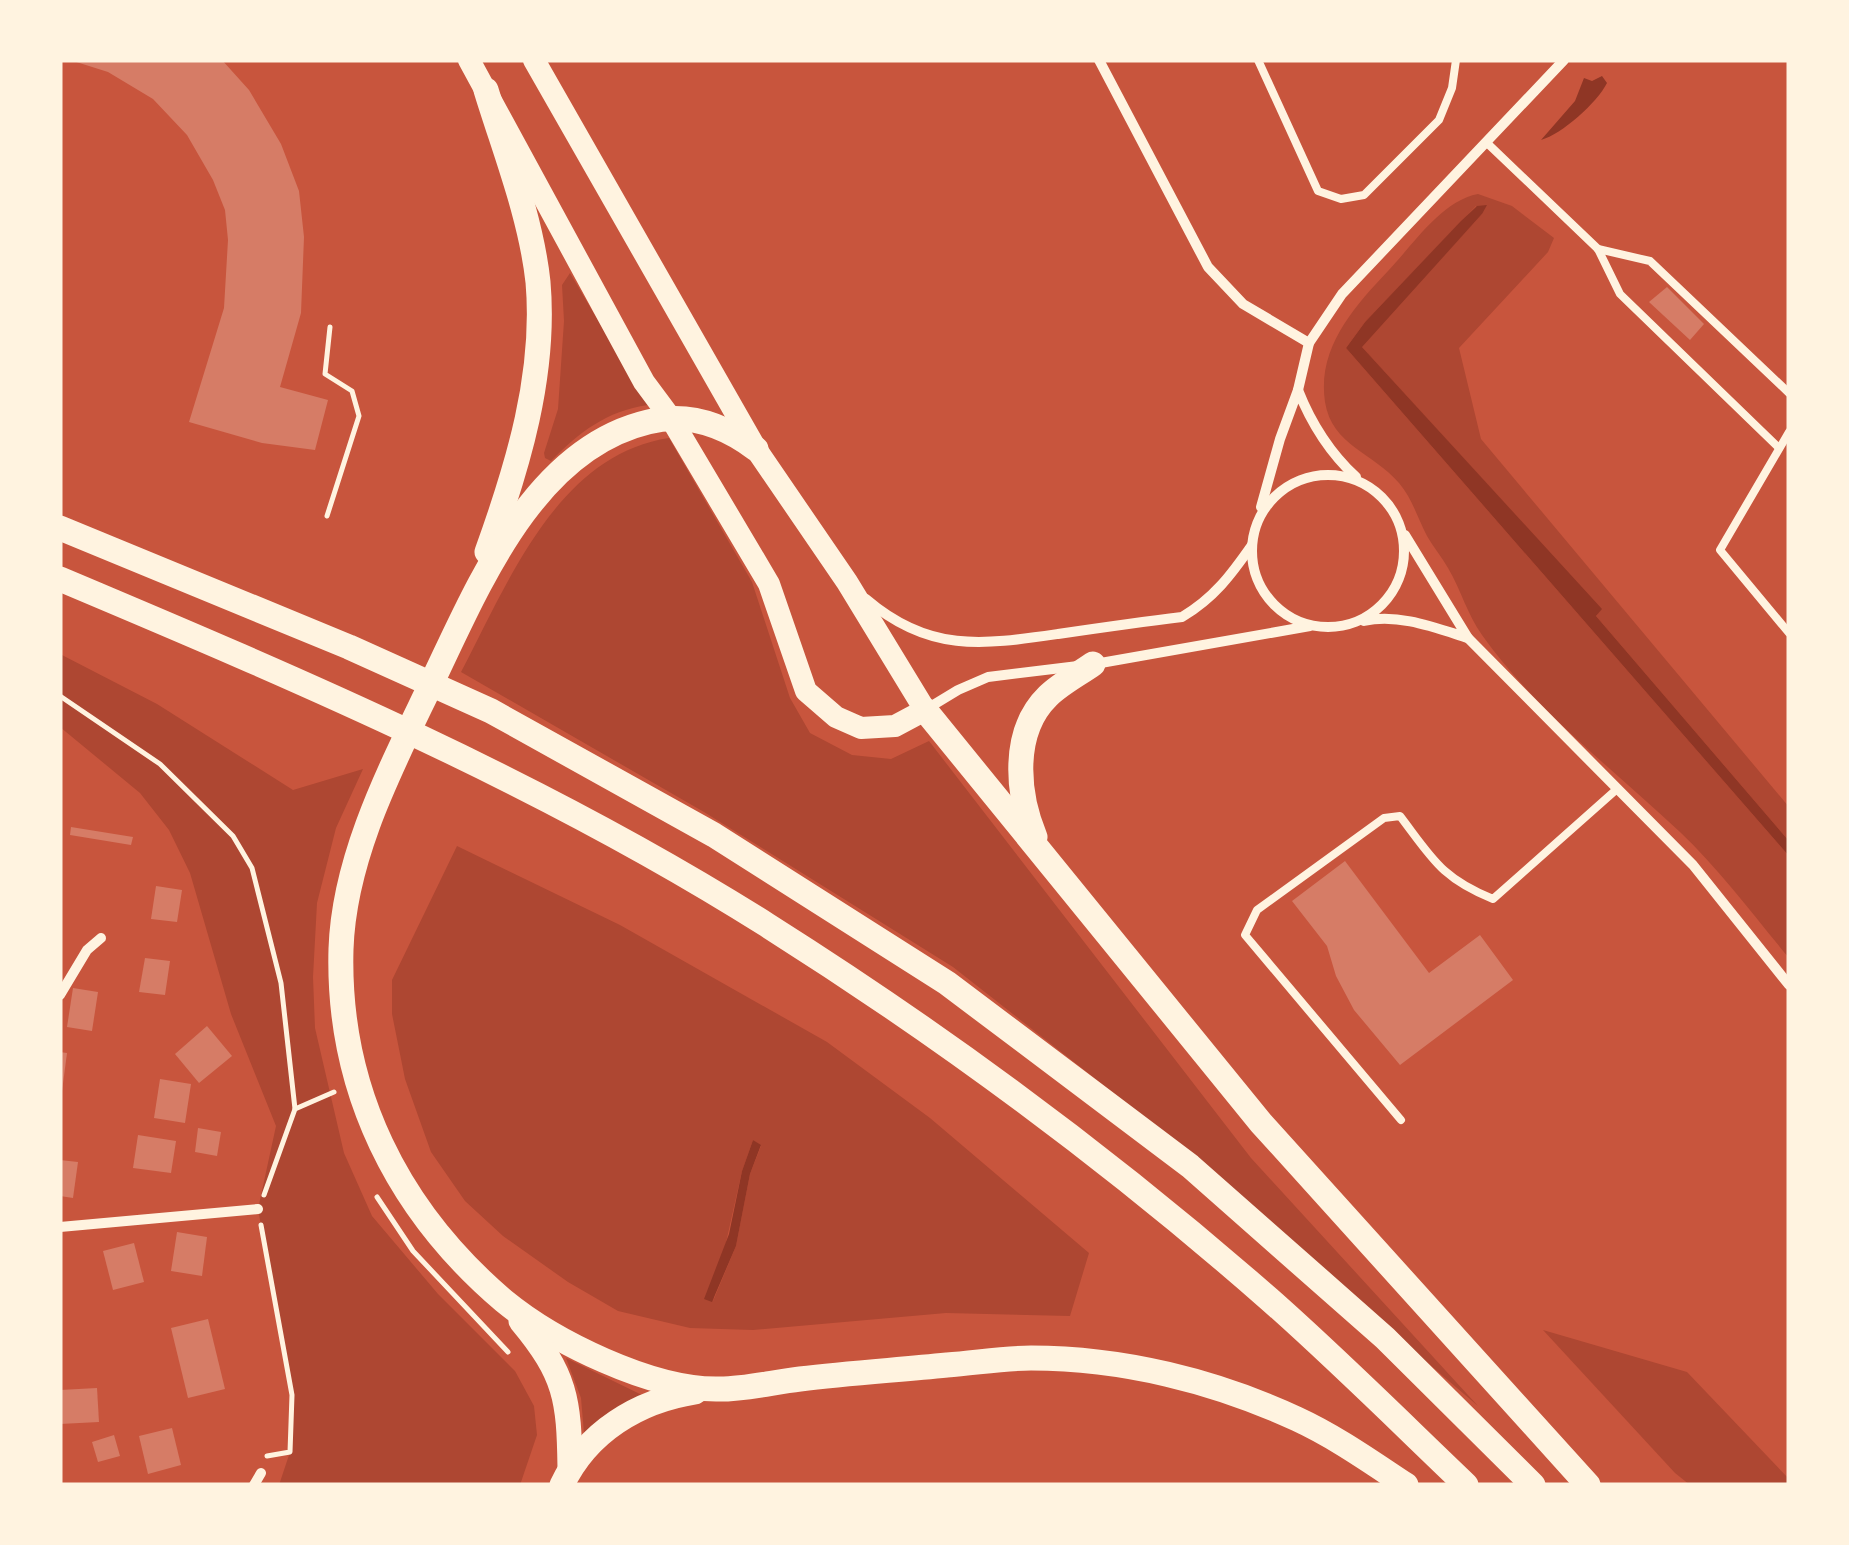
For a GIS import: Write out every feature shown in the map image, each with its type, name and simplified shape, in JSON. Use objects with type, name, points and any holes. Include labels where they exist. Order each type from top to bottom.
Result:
[{"type":"highway","points":[[463,618],[510,489],[528,416],[539,338],[538,281],[528,227],[486,90]]},
{"type":"highway","points":[[566,1476],[569,1411],[550,1358],[505,1301],[435,1231],[401,1186],[357,1082],[343,998],[341,945],[351,886],[389,772],[463,618],[524,511],[558,472],[613,434],[670,417],[725,429],[756,448]]},
{"type":"highway","points":[[60,528],[491,711],[714,836],[947,982],[1190,1166],[1385,1338],[1533,1485]]},
{"type":"highway","points":[[60,579],[328,692],[470,760],[582,818],[763,922],[872,993],[1090,1152],[1269,1299],[1466,1485]]},
{"type":"highway","points":[[1042,852],[1026,816],[1022,744],[1030,720],[1048,696],[1093,664]]},
{"type":"highway","points":[[924,710],[1261,1123],[1588,1485]]},
{"type":"highway","points":[[505,1301],[536,1324],[616,1366],[660,1380],[715,1390]]},
{"type":"highway","points":[[566,1476],[603,1431],[629,1413],[676,1395],[1029,1358],[1120,1366],[1175,1376],[1285,1414],[1406,1485]]},
{"type":"main road","points":[[469,60],[644,382],[670,417],[769,584],[806,691],[836,717],[861,728],[895,726],[924,710],[846,582],[756,448],[534,60]]},
{"type":"street","points":[[1100,60],[1208,268],[1242,304],[1310,343]]},
{"type":"street","points":[[1311,626],[1290,618],[1260,588],[1253,567],[1252,545],[1310,343],[1342,294],[1564,60]]},
{"type":"street","points":[[1298,390],[1329,447],[1393,510],[1468,638],[1693,865],[1789,984]]},
{"type":"street","points":[[1257,523],[1270,501],[1288,485],[1312,476],[1336,474],[1360,481]]},
{"type":"street","points":[[1344,626],[1364,619],[1394,591],[1405,551],[1402,530]]},
{"type":"street","points":[[846,582],[892,619],[918,632],[952,642],[985,644],[1182,617],[1207,602],[1252,545]]},
{"type":"street","points":[[924,710],[988,677],[1093,664],[1311,626],[1344,626],[1378,618],[1410,622],[1468,638]]},
{"type":"street","points":[[60,995],[87,950],[101,938]]},
{"type":"street","points":[[60,1227],[258,1209]]},
{"type":"street","points":[[254,1485],[261,1473]]},
{"type":"lane","points":[[1258,60],[1318,191],[1340,198],[1364,195],[1439,120],[1452,88],[1456,60]]},
{"type":"lane","points":[[1486,142],[1598,249],[1620,294],[1779,448]]},
{"type":"lane","points":[[1598,249],[1650,262],[1789,394]]},
{"type":"lane","points":[[1789,432],[1720,550],[1789,633]]},
{"type":"lane","points":[[1401,1120],[1245,935],[1257,910],[1384,818],[1400,816],[1443,872],[1468,889],[1493,899],[1617,788]]},
{"type":"path","points":[[327,516],[359,416],[352,391],[325,374],[330,328]]},
{"type":"path","points":[[60,696],[160,764],[234,836],[252,868],[280,982],[295,1109],[258,1209],[292,1395],[290,1452],[268,1455],[261,1473]]},
{"type":"path","points":[[295,1109],[339,1090],[342,1106]]},
{"type":"path","points":[[375,1193],[413,1251],[510,1354]]},
{"type":"shaded area","points":[[1602,76],[1607,83],[1587,108],[1568,125],[1541,140],[1575,101],[1584,78],[1592,81]]},
{"type":"shaded area","points":[[1478,194],[1512,206],[1554,238],[1548,252],[1459,348],[1481,439],[1789,807],[1789,841],[1596,616],[1601,609],[1361,346],[1482,214],[1476,206],[1365,322],[1346,348],[1789,856],[1789,958],[1695,847],[1576,738],[1503,663],[1477,627],[1404,489],[1345,439],[1329,417],[1324,382],[1327,364],[1332,346],[1351,314],[1440,215]]},
{"type":"shaded area","points":[[1487,205],[1362,347],[1602,609],[1596,616],[1789,841],[1789,856],[1346,348],[1365,322],[1461,221],[1477,206]]},
{"type":"shaded area","points":[[570,273],[648,405],[619,412],[595,424],[551,461],[544,453],[558,409],[564,321],[562,285]]},
{"type":"shaded area","points":[[669,438],[752,582],[790,698],[810,733],[852,755],[891,759],[929,741],[1251,1158],[1478,1406],[1346,1293],[1223,1179],[953,967],[704,812],[461,672],[518,563],[566,496],[596,469],[630,449]]},
{"type":"shaded area","points":[[60,654],[157,704],[293,790],[363,769],[336,828],[317,903],[315,1028],[344,1153],[372,1216],[438,1294],[515,1371],[534,1406],[537,1435],[520,1485],[279,1485],[290,1452],[292,1395],[258,1209],[276,1126],[231,1014],[190,873],[169,830],[140,793],[60,727]]},
{"type":"shaded area","points":[[457,846],[620,925],[827,1042],[930,1118],[1089,1253],[1070,1316],[946,1313],[753,1330],[690,1328],[618,1311],[568,1282],[503,1236],[465,1201],[431,1152],[405,1079],[392,1014],[392,980]],"holes":[[[753,1140],[761,1146],[750,1174],[736,1246],[713,1301],[742,1171]]]},
{"type":"shaded area","points":[[753,1140],[761,1145],[750,1174],[736,1246],[712,1302],[704,1299],[729,1234]]},
{"type":"shaded area","points":[[1543,1330],[1687,1372],[1789,1479],[1789,1485],[1690,1485]]},
{"type":"shaded area","points":[[566,1358],[642,1395],[601,1418],[584,1433],[581,1398]]},
{"type":"building","points":[[70,60],[222,60],[249,90],[281,144],[299,191],[304,237],[301,313],[280,387],[328,400],[315,450],[262,443],[189,422],[224,308],[228,240],[225,210],[187,135],[153,99],[108,72]]},
{"type":"building","points":[[1667,287],[1704,324],[1690,340],[1649,302]]},
{"type":"building","points":[[71,827],[133,837],[131,845],[70,835]]},
{"type":"building","points":[[1345,861],[1429,973],[1480,935],[1513,980],[1400,1065],[1354,1010],[1336,976],[1327,946],[1292,901]]},
{"type":"building","points":[[156,886],[182,890],[177,922],[151,919]]},
{"type":"building","points":[[145,958],[170,961],[165,995],[139,992]]},
{"type":"building","points":[[73,988],[98,992],[92,1031],[67,1027]]},
{"type":"building","points":[[207,1026],[232,1056],[199,1083],[175,1054]]},
{"type":"building","points":[[60,1052],[67,1053],[62,1091],[60,1091]]},
{"type":"building","points":[[160,1079],[191,1084],[185,1123],[154,1118]]},
{"type":"building","points":[[198,1128],[221,1132],[217,1156],[195,1152]]},
{"type":"building","points":[[138,1135],[176,1141],[171,1173],[133,1168]]},
{"type":"building","points":[[60,1160],[78,1162],[73,1198],[60,1196]]},
{"type":"building","points":[[177,1232],[207,1237],[202,1276],[171,1271]]},
{"type":"building","points":[[134,1243],[144,1282],[113,1290],[103,1251]]},
{"type":"building","points":[[208,1319],[225,1389],[188,1398],[171,1328]]},
{"type":"building","points":[[97,1388],[99,1422],[60,1424],[60,1390]]},
{"type":"building","points":[[172,1428],[181,1465],[148,1474],[139,1436]]},
{"type":"building","points":[[114,1435],[120,1456],[98,1462],[92,1442]]}]
